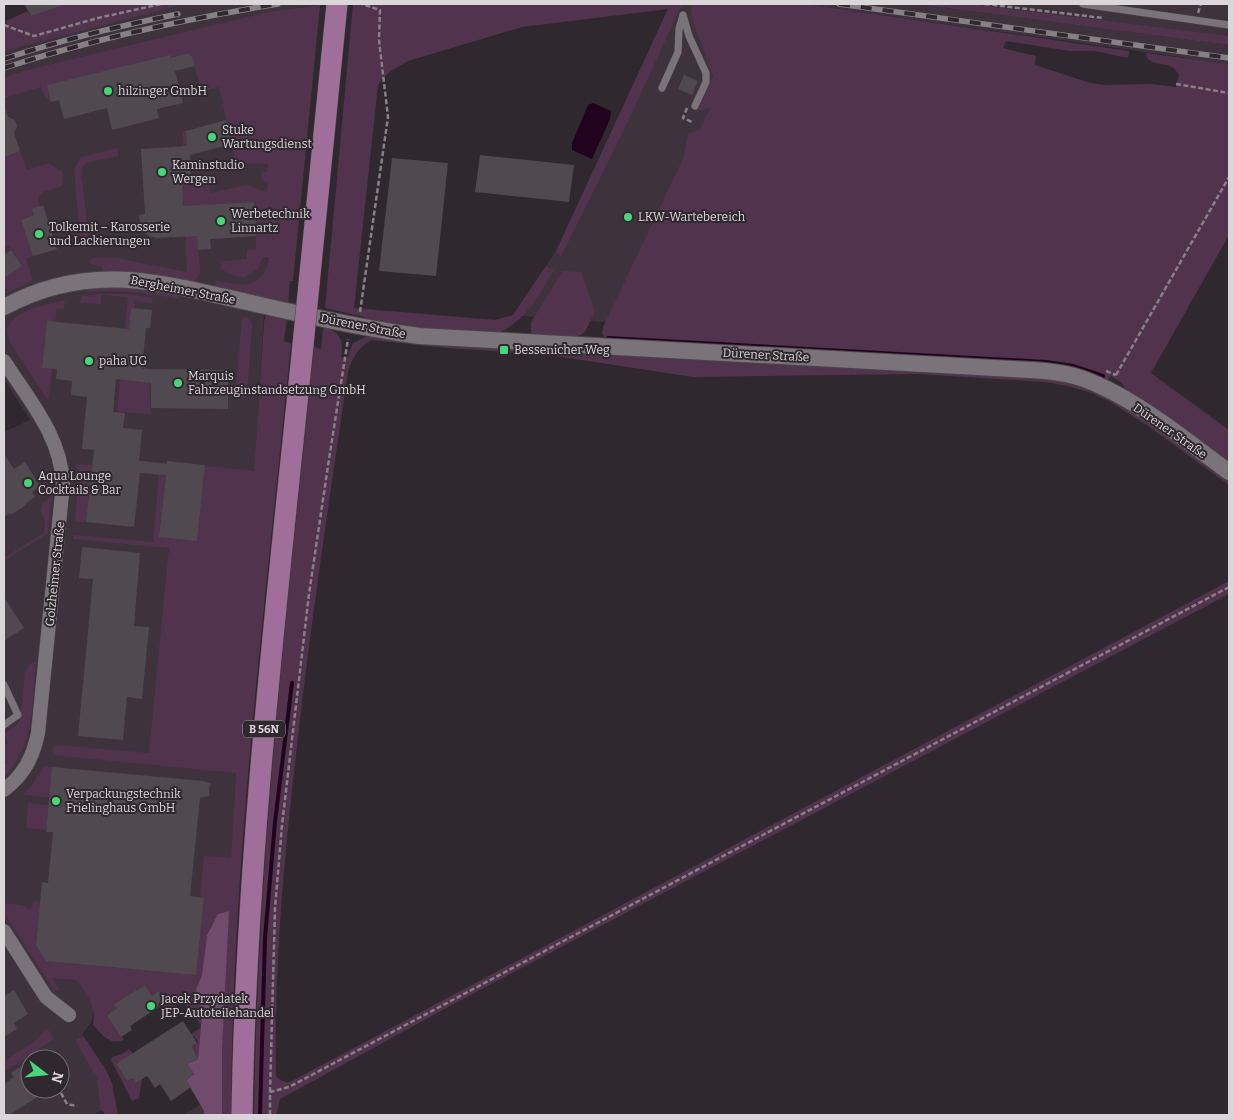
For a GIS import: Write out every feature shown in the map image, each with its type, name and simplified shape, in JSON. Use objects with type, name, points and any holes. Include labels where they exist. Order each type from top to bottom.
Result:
[{"type":"main road","name":"B 56N","points":[[242,1115],[245,989],[254,842],[337,4]]},
{"type":"street","name":"Bergheimer Straße","points":[[4,307],[29,294],[51,287],[79,281],[120,278],[168,284],[277,309]]},
{"type":"street","name":"Dürener Straße","points":[[277,309],[356,319],[390,332],[443,338],[1013,368],[1065,374],[1091,382],[1132,404],[1229,472]]},
{"type":"street","name":"Golzheimer Straße","points":[[4,361],[53,437],[59,455],[63,484],[38,733],[26,767],[17,780],[4,790]]},
{"type":"street","points":[[4,931],[46,997],[69,1015]]},
{"type":"lane","points":[[1083,4],[1229,25]]},
{"type":"lane","points":[[662,88],[676,57],[683,15],[689,36],[706,73],[706,82],[695,106]]},
{"type":"lane","points":[[4,685],[18,715],[4,725]]},
{"type":"path","points":[[4,25],[34,36],[98,18],[161,4]]},
{"type":"path","points":[[270,1115],[274,925],[282,825],[309,594],[330,450],[356,319],[388,117],[379,40],[380,10],[362,4]]},
{"type":"path","points":[[1176,84],[1229,93]]},
{"type":"path","points":[[1116,375],[1229,176]]},
{"type":"path","points":[[270,1092],[289,1087],[1229,587]]},
{"type":"path","points":[[64,1099],[67,1104],[77,1106]]},
{"type":"shaded area","points":[[46,4],[184,4],[4,51],[4,26],[7,25],[6,21],[28,11],[30,16],[46,10]]},
{"type":"shaded area","points":[[183,4],[328,4],[296,8],[265,295],[235,790],[222,1049],[222,1115],[183,1115],[209,1100],[213,991],[134,984],[93,1015],[91,1023],[82,1034],[106,1070],[110,1105],[93,1115],[4,1115],[4,432],[30,420],[4,379],[4,50]]},
{"type":"shaded area","points":[[353,4],[682,4],[630,117],[561,257],[556,251],[668,9],[522,27],[408,61],[388,73],[378,85],[354,308],[495,320],[513,315],[546,266],[554,270],[526,312],[519,320],[502,331],[476,334],[393,326],[363,322],[365,317],[325,308]]},
{"type":"shaded area","points":[[668,4],[711,4],[735,60],[617,323],[513,315],[558,248],[668,9]]},
{"type":"shaded area","points":[[693,4],[805,4],[1129,51],[1128,58],[1095,51],[1070,51],[1006,41],[1003,48],[1036,56],[1035,65],[1090,83],[1106,85],[1151,84],[1176,87],[1179,75],[1175,70],[1168,65],[1151,61],[1147,58],[1146,53],[1229,64],[1229,235],[1151,373],[1229,430],[1229,466],[1127,392],[1122,383],[1111,376],[1107,380],[607,340],[602,334],[603,327],[683,159],[688,134],[700,129],[710,108],[698,111],[713,76],[692,19],[691,11]]},
{"type":"shaded area","points":[[805,4],[917,4],[1229,45],[1229,64]]},
{"type":"shaded area","points":[[917,4],[970,4],[1229,36],[1229,45]]},
{"type":"shaded area","points":[[970,4],[1229,4],[1229,36],[1095,20]]},
{"type":"shaded area","points":[[320,5],[293,281],[290,281],[288,305],[211,287],[217,281],[234,284],[250,283],[260,278],[266,269],[269,257],[263,257],[258,269],[245,277],[235,276],[220,269],[223,261],[247,259],[247,250],[256,249],[254,202],[196,206],[200,272],[194,283],[144,272],[103,271],[103,268],[89,263],[92,258],[116,258],[187,272],[180,147],[183,146],[183,131],[186,131],[189,176],[207,173],[211,193],[246,185],[267,192],[268,183],[261,178],[262,171],[267,172],[268,164],[236,163],[219,87],[201,91],[192,56],[189,53],[47,86],[51,102],[44,95],[41,87],[4,98],[4,78],[23,71],[269,12]]},
{"type":"shaded area","points":[[593,103],[611,111],[610,119],[592,159],[572,150],[572,143],[588,105]]},
{"type":"shaded area","points":[[118,148],[118,156],[85,163],[81,171],[89,240],[81,246],[74,169],[81,157]]},
{"type":"shaded area","points":[[20,151],[27,170],[49,163],[62,172],[63,186],[41,193],[38,200],[40,206],[34,215],[21,220],[33,256],[26,259],[33,281],[4,294],[8,290],[4,285],[4,278],[22,266],[9,245],[4,248],[4,157]]},
{"type":"shaded area","points":[[563,271],[581,272],[595,311],[585,332],[574,339],[533,335],[531,322]]},
{"type":"shaded area","points":[[128,286],[178,294],[179,299],[133,292],[86,292],[89,287]]},
{"type":"shaded area","points":[[101,294],[128,294],[153,298],[152,303],[135,301],[134,308],[131,308],[124,380],[141,357],[147,358],[146,368],[148,369],[151,414],[117,412],[128,297],[101,295],[101,304],[80,303],[81,296]]},
{"type":"shaded area","points":[[65,300],[64,309],[57,308],[55,322],[47,321],[42,367],[52,368],[48,401],[10,342],[7,328],[17,316],[24,312]]},
{"type":"shaded area","points":[[266,315],[287,318],[284,341],[291,343],[261,632],[244,825],[237,922],[231,1115],[222,1115],[222,1049],[213,921],[207,935],[202,975],[196,990],[202,1014],[201,1026],[183,1000],[167,1011],[163,1005],[158,1006],[165,1001],[159,992],[152,996],[145,985],[115,1004],[117,1008],[107,1015],[124,1040],[114,1041],[106,1038],[93,1025],[94,1012],[92,1006],[88,996],[77,980],[52,978],[60,990],[54,990],[4,913],[4,903],[26,906],[26,908],[31,909],[33,901],[40,902],[36,945],[46,961],[196,975],[204,898],[200,897],[204,856],[231,858],[236,773],[53,755],[54,745],[149,753],[169,548],[73,539],[73,535],[153,542],[159,475],[122,459],[167,463],[159,537],[197,541],[205,466],[254,471]]},
{"type":"shaded area","points":[[242,317],[249,318],[252,324],[247,398],[235,397]]},
{"type":"shaded area","points":[[323,327],[333,331],[340,337],[342,346],[341,357],[347,358],[353,343],[368,336],[375,336],[1051,378],[1091,388],[1125,406],[1229,480],[1229,485],[1151,428],[1109,401],[1089,392],[1068,386],[1044,382],[917,374],[693,377],[549,355],[447,348],[371,340],[356,353],[348,372],[301,715],[280,920],[276,998],[276,1076],[284,1081],[290,1082],[1229,581],[1229,594],[461,1000],[280,1099],[276,1115],[254,1115],[261,923],[275,731],[314,347],[321,349]]},
{"type":"shaded area","points":[[76,464],[92,465],[90,489],[78,488]]},
{"type":"shaded area","points":[[77,495],[89,496],[86,522],[75,522]]},
{"type":"shaded area","points":[[51,498],[48,533],[4,561],[4,558],[43,533],[45,523],[41,509],[44,502]]},
{"type":"shaded area","points":[[36,661],[32,708],[27,737],[22,751],[4,778],[4,765],[7,763],[4,759],[4,745],[8,743],[4,734],[20,720],[25,672],[30,664]]},
{"type":"shaded area","points":[[44,766],[52,767],[49,797],[23,795],[34,782]]},
{"type":"shaded area","points":[[28,803],[49,805],[46,830],[26,828]]},
{"type":"shaded area","points":[[229,911],[222,1049],[222,1115],[204,1115],[204,1111],[186,1080],[194,1074],[187,1064],[198,1059],[202,1014],[196,990],[202,975],[207,935],[218,914]]},
{"type":"shaded area","points":[[47,1028],[54,1039],[39,1049],[23,1049],[33,1043]]},
{"type":"shaded area","points":[[201,1028],[198,1059],[192,1046],[198,1042],[194,1036],[192,1038],[191,1034]]},
{"type":"shaded area","points":[[84,1037],[106,1070],[112,1083],[118,1115],[104,1115],[104,1112],[101,1110],[97,1078],[76,1042],[77,1039]]},
{"type":"shaded area","points":[[129,1049],[133,1054],[116,1064],[127,1081],[133,1078],[136,1083],[142,1079],[139,1098],[132,1101],[111,1060],[112,1057],[122,1054]]},
{"type":"shaded area","points":[[20,1051],[20,1061],[4,1072],[4,1061]]},
{"type":"building","points":[[24,4],[61,4],[61,6],[31,16]]},
{"type":"building","name":"hilzinger GmbH","points":[[189,53],[195,66],[175,71],[183,103],[157,109],[159,118],[112,130],[107,108],[64,119],[59,100],[51,102],[47,85],[170,55],[170,58]]},
{"type":"building","points":[[684,75],[698,81],[692,95],[678,89]]},
{"type":"building","points":[[4,109],[8,117],[15,120],[17,126],[14,133],[20,151],[4,157]]},
{"type":"building","points":[[226,120],[232,144],[190,155],[191,176],[182,176],[183,206],[254,202],[256,236],[210,239],[211,249],[198,250],[197,236],[157,238],[149,236],[143,231],[139,215],[145,214],[141,149],[187,146],[186,131]]},
{"type":"building","points":[[480,155],[574,165],[569,202],[475,192]]},
{"type":"building","points":[[392,158],[448,163],[436,276],[379,271]]},
{"type":"building","name":"Tolkemit – Karosserie und Lackierungen","points":[[43,205],[57,249],[33,256],[21,220],[34,215],[32,209]]},
{"type":"building","points":[[11,250],[22,266],[4,278],[4,255]]},
{"type":"building","points":[[131,308],[152,310],[150,328],[146,328],[142,369],[228,370],[228,409],[151,408],[151,383],[116,379],[113,412],[125,413],[123,428],[142,430],[139,461],[167,464],[167,461],[205,465],[197,541],[159,537],[166,475],[140,473],[134,527],[86,522],[94,450],[82,449],[87,397],[71,395],[72,381],[56,379],[57,369],[42,368],[47,321],[129,329]]},
{"type":"building","points":[[4,454],[14,469],[25,462],[40,486],[32,492],[35,497],[26,505],[11,515],[10,513],[4,517]]},
{"type":"building","points":[[82,547],[140,553],[134,626],[149,627],[142,699],[127,697],[123,740],[78,736],[93,579],[79,578]]},
{"type":"building","points":[[4,597],[24,628],[4,641]]},
{"type":"building","points":[[52,767],[203,781],[211,784],[209,796],[200,798],[190,896],[204,898],[196,975],[46,961],[36,945],[42,882],[48,883],[53,832],[46,832]]},
{"type":"building","points":[[145,985],[152,996],[159,991],[165,1001],[130,1026],[132,1030],[121,1037],[107,1015],[117,1008],[114,1004]]},
{"type":"building","points":[[14,990],[28,1014],[14,1023],[17,1029],[4,1037],[4,996]]},
{"type":"building","points":[[183,1021],[197,1043],[192,1046],[198,1059],[187,1064],[194,1074],[186,1080],[191,1087],[171,1101],[160,1084],[155,1088],[147,1076],[136,1083],[133,1078],[127,1081],[116,1064]]},
{"type":"building","points":[[20,1067],[20,1099],[34,1099],[9,1115],[4,1115],[4,1084],[14,1077],[11,1073]]},
{"type":"waterway","points":[[608,338],[1046,362],[1073,366],[1103,376]]},
{"type":"waterway","points":[[260,1115],[265,938],[275,822],[292,683]]},
{"type":"railway","points":[[4,68],[71,48],[140,31],[208,16],[278,4]]},
{"type":"railway","points":[[839,4],[1229,58]]},
{"type":"railway","points":[[4,59],[90,34],[178,14]]},
{"type":"place","name":"hilzinger GmbH","points":[[108,91]]},
{"type":"place","name":"Stuke Wartungsdienst","points":[[212,137]]},
{"type":"place","name":"Kaminstudio Wergen","points":[[162,172]]},
{"type":"place","name":"LKW-Wartebereich","points":[[628,217]]},
{"type":"place","name":"Werbetechnik Linnartz","points":[[221,221]]},
{"type":"place","name":"Tolkemit – Karosserie und Lackierungen","points":[[39,234]]},
{"type":"place","name":"Bessenicher Weg","points":[[504,350]]},
{"type":"place","name":"paha UG","points":[[89,361]]},
{"type":"place","name":"Marquis Fahrzeuginstandsetzung GmbH","points":[[178,383]]},
{"type":"place","name":"Aqua Lounge Cocktails & Bar","points":[[28,483]]},
{"type":"place","name":"Verpackungstechnik Frielinghaus GmbH","points":[[56,801]]},
{"type":"place","name":"Jacek Przydatek JEP-Autoteilehandel","points":[[151,1006]]}]
